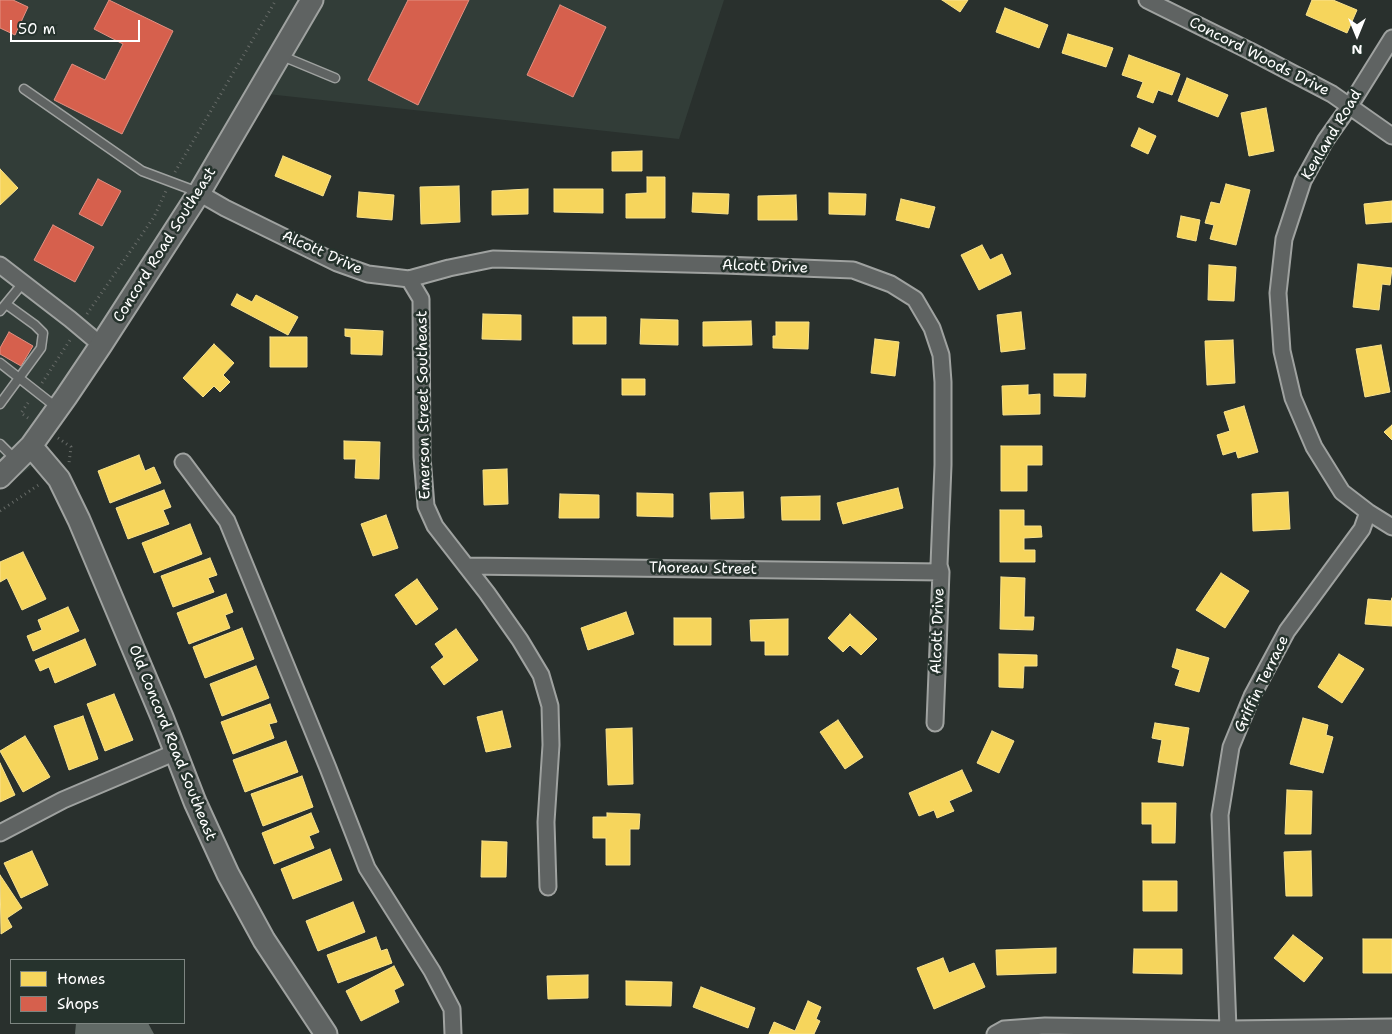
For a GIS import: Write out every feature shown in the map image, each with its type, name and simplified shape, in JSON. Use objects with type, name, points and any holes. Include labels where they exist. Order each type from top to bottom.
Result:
[{"type":"street","name":"Concord Road Southeast","points":[[0,477],[24,453],[58,409],[101,345],[199,192],[312,0]]},
{"type":"street","name":"Concord Woods Drive","points":[[1147,0],[1332,94],[1392,136]]},
{"type":"street","name":"Kenland Road","points":[[1392,38],[1349,107],[1325,141],[1303,181],[1284,239],[1278,293],[1282,351],[1293,398],[1314,447],[1342,492],[1392,527]]},
{"type":"street","name":"Alcott Drive","points":[[199,192],[225,208],[337,263],[368,274],[409,279],[492,259],[853,270],[891,284],[915,299],[932,328],[941,355],[943,382],[943,465],[934,723]]},
{"type":"street","points":[[0,265],[101,345]]},
{"type":"street","name":"Emerson Street Southeast","points":[[409,279],[421,299],[422,457],[426,506],[435,526],[520,640],[541,675],[550,706],[551,746],[546,822],[548,887]]},
{"type":"street","name":"Old Concord Road Southeast","points":[[24,453],[59,479],[79,520],[195,802],[244,904],[286,974],[326,1034]]},
{"type":"street","points":[[182,462],[227,521],[314,732],[367,868],[432,971],[452,1009],[453,1034]]},
{"type":"street","name":"Griffin Terrace","points":[[1228,1029],[1220,815],[1231,747],[1252,696],[1287,631],[1362,528],[1368,512]]},
{"type":"street","name":"Thoreau Street","points":[[466,566],[940,572]]},
{"type":"street","points":[[0,833],[63,800],[176,752]]},
{"type":"street","points":[[995,1034],[1004,1029],[1045,1026],[1228,1029],[1392,1027]]},
{"type":"lane","points":[[280,55],[335,78]]},
{"type":"lane","points":[[24,89],[142,171],[199,192]]},
{"type":"lane","points":[[0,311],[23,283]]},
{"type":"lane","points":[[0,404],[41,348],[43,333],[6,304]]},
{"type":"lane","points":[[0,363],[58,409]]},
{"type":"lane","points":[[0,444],[24,453]]},
{"type":"shaded area","points":[[0,0],[724,0],[679,139],[249,92],[37,463],[0,489]]},
{"type":"shaded area","points":[[76,1024],[149,1024],[154,1034],[75,1034]]},
{"type":"building: Homes","points":[[942,0],[968,0],[960,12]]},
{"type":"building: Homes","points":[[1312,0],[1333,0],[1357,10],[1347,33],[1306,15]]},
{"type":"building: Homes","points":[[1005,8],[1048,25],[1039,48],[996,32]]},
{"type":"building: Homes","points":[[1068,34],[1113,48],[1106,67],[1062,53]]},
{"type":"building: Homes","points":[[1129,55],[1180,74],[1172,95],[1158,90],[1153,103],[1137,97],[1143,82],[1122,75]]},
{"type":"building: Homes","points":[[1187,78],[1228,95],[1218,117],[1178,101]]},
{"type":"building: Homes","points":[[1266,108],[1274,151],[1249,156],[1241,113]]},
{"type":"building: Homes","points":[[1139,128],[1156,136],[1148,154],[1131,146]]},
{"type":"building: Homes","points":[[642,151],[642,171],[612,171],[612,152]]},
{"type":"building: Homes","points":[[283,156],[331,176],[323,196],[275,176]]},
{"type":"building: Homes","points":[[0,169],[18,188],[0,205]]},
{"type":"building: Homes","points":[[647,177],[665,177],[665,218],[626,218],[626,194],[647,193]]},
{"type":"building: Homes","points":[[1226,184],[1250,190],[1236,245],[1210,239],[1214,225],[1205,223],[1211,202],[1220,204]]},
{"type":"building: Homes","points":[[459,186],[460,222],[421,224],[420,187]]},
{"type":"building: Homes","points":[[528,189],[528,214],[492,215],[492,191]]},
{"type":"building: Homes","points":[[554,189],[603,189],[603,213],[554,212]]},
{"type":"building: Homes","points":[[359,192],[394,195],[392,220],[357,217]]},
{"type":"building: Homes","points":[[693,193],[729,194],[728,214],[692,212]]},
{"type":"building: Homes","points":[[829,193],[866,194],[865,215],[829,214]]},
{"type":"building: Homes","points":[[796,195],[797,220],[758,220],[758,196]]},
{"type":"building: Homes","points":[[901,199],[935,207],[929,228],[896,220]]},
{"type":"building: Homes","points":[[1392,201],[1392,222],[1366,224],[1364,204]]},
{"type":"building: Homes","points":[[1181,216],[1200,220],[1196,241],[1177,237]]},
{"type":"building: Homes","points":[[982,245],[990,260],[1002,254],[1011,274],[979,290],[961,255]]},
{"type":"building: Homes","points":[[1358,264],[1392,268],[1390,285],[1382,284],[1379,310],[1353,307]]},
{"type":"building: Homes","points":[[1209,265],[1236,267],[1234,301],[1208,300]]},
{"type":"building: Homes","points":[[237,294],[252,302],[256,295],[298,317],[288,335],[231,305]]},
{"type":"building: Homes","points":[[1021,312],[1025,349],[1001,352],[997,315]]},
{"type":"building: Homes","points":[[483,314],[521,315],[521,340],[482,339]]},
{"type":"building: Homes","points":[[573,317],[606,317],[606,344],[573,344]]},
{"type":"building: Homes","points":[[641,319],[678,320],[678,345],[640,344]]},
{"type":"building: Homes","points":[[751,321],[752,345],[703,346],[703,322]]},
{"type":"building: Homes","points":[[776,322],[809,322],[808,349],[773,348],[773,336],[776,336]]},
{"type":"building: Homes","points":[[345,329],[383,331],[382,355],[351,354],[351,337],[345,336]]},
{"type":"building: Homes","points":[[270,337],[307,337],[307,367],[270,367]]},
{"type":"building: Homes","points":[[875,339],[899,342],[895,376],[871,373]]},
{"type":"building: Homes","points":[[1233,340],[1235,383],[1207,385],[1205,341]]},
{"type":"building: Homes","points":[[214,344],[234,363],[223,375],[230,382],[220,392],[214,386],[203,397],[183,378]]},
{"type":"building: Homes","points":[[1381,345],[1390,392],[1365,397],[1356,349]]},
{"type":"building: Homes","points":[[1054,374],[1086,374],[1085,397],[1054,396]]},
{"type":"building: Homes","points":[[622,379],[645,379],[645,395],[622,395]]},
{"type":"building: Homes","points":[[1028,385],[1028,395],[1040,394],[1040,414],[1003,415],[1002,386]]},
{"type":"building: Homes","points":[[1244,406],[1258,452],[1238,458],[1236,451],[1223,455],[1217,435],[1230,431],[1224,412]]},
{"type":"building: Homes","points":[[1392,425],[1392,440],[1384,432]]},
{"type":"building: Homes","points":[[344,441],[380,442],[379,479],[355,478],[356,459],[344,459]]},
{"type":"building: Homes","points":[[1001,446],[1042,446],[1042,465],[1027,465],[1027,491],[1001,491]]},
{"type":"building: Homes","points":[[139,455],[145,471],[154,467],[161,483],[110,503],[98,471]]},
{"type":"building: Homes","points":[[507,469],[508,504],[484,505],[483,470]]},
{"type":"building: Homes","points":[[898,488],[903,508],[843,524],[837,503]]},
{"type":"building: Homes","points":[[164,490],[171,507],[163,510],[169,524],[128,539],[116,508]]},
{"type":"building: Homes","points":[[743,492],[744,518],[711,519],[710,493]]},
{"type":"building: Homes","points":[[1288,492],[1290,529],[1253,531],[1252,494]]},
{"type":"building: Homes","points":[[637,493],[673,494],[673,517],[637,516]]},
{"type":"building: Homes","points":[[560,494],[599,495],[599,518],[559,518]]},
{"type":"building: Homes","points":[[820,496],[820,520],[782,520],[781,497]]},
{"type":"building: Homes","points":[[1000,510],[1024,510],[1024,526],[1041,526],[1042,537],[1024,538],[1024,550],[1035,550],[1035,562],[1000,562]]},
{"type":"building: Homes","points":[[386,515],[398,548],[373,556],[361,524]]},
{"type":"building: Homes","points":[[190,524],[202,554],[154,573],[142,543]]},
{"type":"building: Homes","points":[[23,552],[46,599],[22,610],[7,578],[0,582],[0,562]]},
{"type":"building: Homes","points":[[210,558],[217,575],[208,578],[214,592],[173,607],[161,576]]},
{"type":"building: Homes","points":[[1221,573],[1249,591],[1225,628],[1196,610]]},
{"type":"building: Homes","points":[[1001,577],[1025,578],[1024,617],[1034,617],[1033,630],[1000,629]]},
{"type":"building: Homes","points":[[417,579],[438,609],[416,625],[395,595]]},
{"type":"building: Homes","points":[[226,594],[233,612],[225,615],[230,628],[189,644],[177,613]]},
{"type":"building: Homes","points":[[1392,598],[1392,626],[1365,624],[1368,599],[1391,601]]},
{"type":"building: Homes","points":[[68,607],[79,631],[33,651],[27,636],[42,630],[38,620]]},
{"type":"building: Homes","points":[[626,612],[634,634],[588,650],[581,628]]},
{"type":"building: Homes","points":[[850,614],[877,639],[861,655],[850,645],[843,652],[828,638]]},
{"type":"building: Homes","points":[[674,618],[711,618],[711,645],[674,645]]},
{"type":"building: Homes","points":[[788,619],[788,655],[765,655],[765,641],[751,641],[750,620]]},
{"type":"building: Homes","points":[[242,628],[254,659],[205,678],[193,647]]},
{"type":"building: Homes","points":[[456,629],[478,660],[444,685],[431,667],[444,657],[435,644]]},
{"type":"building: Homes","points":[[85,639],[96,665],[55,683],[49,667],[40,671],[35,660]]},
{"type":"building: Homes","points":[[1177,649],[1209,658],[1199,692],[1175,685],[1180,670],[1172,667]]},
{"type":"building: Homes","points":[[999,654],[1037,655],[1037,666],[1024,666],[1023,688],[999,687]]},
{"type":"building: Homes","points":[[1339,654],[1364,669],[1342,703],[1318,687]]},
{"type":"building: Homes","points":[[256,666],[269,698],[222,716],[210,684]]},
{"type":"building: Homes","points":[[114,694],[133,740],[105,751],[87,704]]},
{"type":"building: Homes","points":[[270,704],[277,722],[269,724],[274,738],[233,754],[221,722]]},
{"type":"building: Homes","points":[[502,711],[511,747],[486,752],[477,717]]},
{"type":"building: Homes","points":[[83,716],[98,759],[69,770],[54,726]]},
{"type":"building: Homes","points":[[1303,718],[1328,725],[1326,735],[1333,737],[1323,773],[1290,764]]},
{"type":"building: Homes","points":[[838,720],[863,757],[845,769],[820,732]]},
{"type":"building: Homes","points":[[1155,723],[1189,728],[1183,766],[1158,762],[1162,740],[1152,738]]},
{"type":"building: Homes","points":[[632,728],[633,784],[608,785],[606,729]]},
{"type":"building: Homes","points":[[992,731],[1014,741],[999,773],[977,763]]},
{"type":"building: Homes","points":[[25,736],[50,777],[23,792],[0,751]]},
{"type":"building: Homes","points":[[286,741],[298,772],[245,792],[233,760]]},
{"type":"building: Homes","points":[[0,763],[15,795],[0,802]]},
{"type":"building: Homes","points":[[962,770],[972,791],[949,801],[954,811],[937,818],[934,810],[919,816],[909,793]]},
{"type":"building: Homes","points":[[302,776],[313,807],[263,826],[251,794]]},
{"type":"building: Homes","points":[[1287,790],[1312,791],[1311,834],[1285,834]]},
{"type":"building: Homes","points":[[1142,803],[1176,803],[1175,843],[1152,843],[1152,824],[1142,824]]},
{"type":"building: Homes","points":[[311,813],[319,832],[309,836],[314,848],[274,864],[262,833]]},
{"type":"building: Homes","points":[[607,813],[640,814],[639,829],[630,829],[630,865],[606,865],[606,838],[593,838],[593,817],[607,817]]},
{"type":"building: Homes","points":[[482,841],[507,842],[506,877],[481,877]]},
{"type":"building: Homes","points":[[330,849],[342,880],[293,899],[281,869]]},
{"type":"building: Homes","points":[[32,851],[48,885],[21,898],[4,863]]},
{"type":"building: Homes","points":[[1311,851],[1312,896],[1286,896],[1284,852]]},
{"type":"building: Homes","points":[[0,875],[22,908],[7,918],[12,927],[1,934]]},
{"type":"building: Homes","points":[[1143,881],[1177,881],[1177,911],[1143,911]]},
{"type":"building: Homes","points":[[353,902],[365,932],[318,951],[306,921]]},
{"type":"building: Homes","points":[[1293,935],[1323,958],[1304,982],[1274,958]]},
{"type":"building: Homes","points":[[376,937],[381,951],[387,949],[392,963],[338,983],[327,955]]},
{"type":"building: Homes","points":[[1363,939],[1392,939],[1392,973],[1363,973]]},
{"type":"building: Homes","points":[[1056,948],[1056,973],[997,975],[996,950]]},
{"type":"building: Homes","points":[[1134,949],[1182,949],[1182,974],[1133,973]]},
{"type":"building: Homes","points":[[943,958],[949,973],[974,963],[985,987],[934,1009],[917,968]]},
{"type":"building: Homes","points":[[394,966],[404,985],[394,990],[399,1002],[361,1021],[346,991]]},
{"type":"building: Homes","points":[[588,975],[588,998],[548,999],[547,976]]},
{"type":"building: Homes","points":[[626,981],[672,982],[671,1006],[626,1005]]},
{"type":"building: Homes","points":[[701,987],[755,1008],[748,1028],[693,1007]]},
{"type":"building: Homes","points":[[808,1001],[821,1007],[816,1019],[820,1021],[814,1034],[769,1034],[774,1022],[795,1031]]},
{"type":"building: Shops","points":[[0,0],[13,0],[28,7],[15,35],[0,28]]},
{"type":"building: Shops","points":[[109,0],[173,31],[122,134],[54,100],[72,64],[105,80],[123,44],[94,29]]},
{"type":"building: Shops","points":[[408,0],[469,0],[418,105],[368,80]]},
{"type":"building: Shops","points":[[560,5],[606,27],[573,97],[527,75]]},
{"type":"building: Shops","points":[[98,179],[121,191],[102,226],[79,214]]},
{"type":"building: Shops","points":[[53,225],[94,247],[75,282],[34,260]]},
{"type":"building: Shops","points":[[9,332],[33,346],[21,366],[0,354],[0,348]]}]
